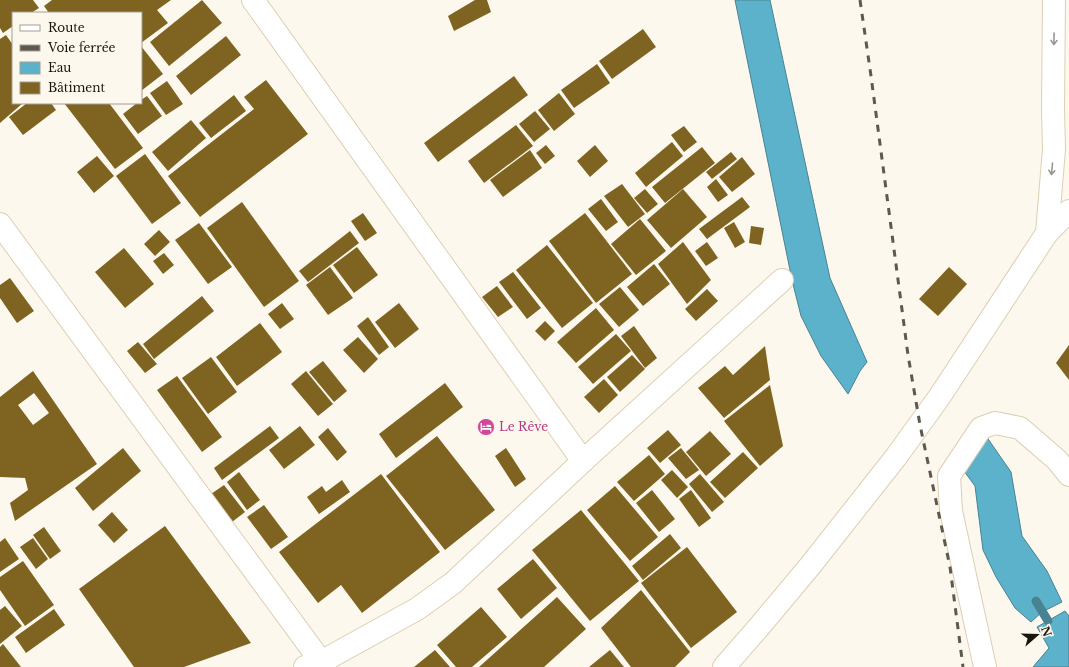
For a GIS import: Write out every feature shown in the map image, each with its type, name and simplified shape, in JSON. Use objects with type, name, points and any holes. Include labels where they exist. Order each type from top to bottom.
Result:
[{"type":"street","points":[[253,0],[583,461]]},
{"type":"street","points":[[1047,233],[1054,148],[1054,0]]},
{"type":"street","points":[[724,667],[755,633],[810,566],[896,457],[940,396],[1047,233],[1069,211]]},
{"type":"street","points":[[0,224],[317,665],[417,609],[453,583],[583,461],[782,280]]},
{"type":"street","points":[[985,667],[951,511],[949,476],[981,428],[995,423],[1020,428],[1057,460],[1069,475]]},
{"type":"water","points":[[735,0],[770,0],[830,278],[867,362],[860,371],[848,394],[821,356],[801,316],[792,280]]},
{"type":"water","points":[[986,436],[1011,472],[1022,536],[1047,571],[1062,602],[1042,612],[1031,622],[1015,608],[996,577],[983,550],[975,486],[964,471]]},
{"type":"water","points":[[1065,611],[1069,616],[1069,667],[1033,667],[1049,648],[1037,627]]},
{"type":"building","points":[[0,0],[33,0],[39,8],[33,12],[12,12],[12,27],[3,33],[0,28]]},
{"type":"building","points":[[52,0],[171,0],[157,10],[168,23],[142,42],[142,12],[48,12],[44,6]]},
{"type":"building","points":[[202,0],[222,23],[169,66],[150,42]]},
{"type":"building","points":[[475,0],[487,0],[491,12],[454,31],[448,16]]},
{"type":"building","points":[[643,29],[656,47],[612,79],[599,61]]},
{"type":"building","points":[[6,35],[12,44],[12,104],[22,104],[0,123],[0,39]]},
{"type":"building","points":[[226,36],[241,55],[191,95],[176,76]]},
{"type":"building","points":[[142,47],[163,74],[142,90]]},
{"type":"building","points":[[597,64],[610,83],[574,108],[561,90]]},
{"type":"building","points":[[514,76],[528,95],[438,162],[424,143]]},
{"type":"building","points":[[266,80],[308,134],[200,217],[168,176],[254,109],[244,97]]},
{"type":"building","points":[[167,81],[183,104],[166,115],[150,93]]},
{"type":"building","points":[[559,93],[575,114],[554,131],[538,110]]},
{"type":"building","points":[[234,95],[246,111],[211,138],[199,123]]},
{"type":"building","points":[[147,96],[162,116],[138,134],[123,114],[136,104],[142,104],[142,99]]},
{"type":"building","points":[[26,104],[52,104],[56,110],[23,135],[9,117]]},
{"type":"building","points":[[65,104],[110,104],[143,148],[115,169]]},
{"type":"building","points":[[535,111],[550,129],[534,142],[519,124]]},
{"type":"building","points":[[191,120],[206,138],[168,171],[152,152]]},
{"type":"building","points":[[516,125],[533,146],[484,183],[468,161]]},
{"type":"building","points":[[684,126],[697,142],[684,152],[671,135]]},
{"type":"building","points":[[672,142],[683,156],[646,187],[635,173]]},
{"type":"building","points":[[546,145],[555,156],[545,164],[536,153]]},
{"type":"building","points":[[595,145],[608,161],[590,177],[577,161]]},
{"type":"building","points":[[702,147],[715,163],[665,203],[652,187]]},
{"type":"building","points":[[530,150],[542,168],[503,197],[490,180]]},
{"type":"building","points":[[731,152],[737,159],[712,179],[706,172]]},
{"type":"building","points":[[145,154],[181,203],[152,224],[116,176]]},
{"type":"building","points":[[97,156],[114,176],[94,193],[77,172]]},
{"type":"building","points":[[742,157],[755,174],[732,192],[719,177]]},
{"type":"building","points":[[716,179],[728,195],[718,202],[707,187]]},
{"type":"building","points":[[622,184],[645,214],[628,227],[604,196]]},
{"type":"building","points":[[645,189],[658,204],[647,213],[634,198]]},
{"type":"building","points":[[683,189],[707,217],[671,248],[647,220]]},
{"type":"building","points":[[742,197],[750,207],[707,239],[699,229]]},
{"type":"building","points":[[601,199],[618,222],[606,231],[588,209]]},
{"type":"building","points":[[242,202],[299,281],[264,307],[207,228]]},
{"type":"building","points":[[363,213],[377,233],[365,241],[351,221]]},
{"type":"building","points":[[585,213],[632,274],[596,303],[549,241]]},
{"type":"building","points":[[640,219],[666,251],[636,275],[611,244]]},
{"type":"building","points":[[734,222],[745,242],[735,248],[724,228]]},
{"type":"building","points":[[199,223],[232,267],[208,284],[175,240]]},
{"type":"building","points":[[751,226],[764,228],[761,245],[749,243]]},
{"type":"building","points":[[159,230],[170,242],[155,256],[144,244]]},
{"type":"building","points":[[350,231],[359,243],[308,282],[299,271]]},
{"type":"building","points":[[683,242],[711,280],[687,304],[658,264]]},
{"type":"building","points":[[707,242],[718,258],[706,266],[695,251]]},
{"type":"building","points":[[547,245],[593,303],[562,328],[516,270]]},
{"type":"building","points":[[357,247],[378,275],[354,293],[333,265]]},
{"type":"building","points":[[124,248],[154,284],[125,308],[95,272]]},
{"type":"building","points":[[164,253],[174,265],[163,274],[153,261]]},
{"type":"building","points":[[654,264],[670,284],[643,306],[627,287]]},
{"type":"building","points":[[330,267],[353,298],[328,315],[306,285]]},
{"type":"building","points":[[949,267],[967,284],[938,316],[919,299]]},
{"type":"building","points":[[513,272],[541,308],[527,319],[499,282]]},
{"type":"building","points":[[10,278],[34,311],[17,323],[0,298],[0,285]]},
{"type":"building","points":[[497,286],[513,307],[498,317],[482,297]]},
{"type":"building","points":[[620,287],[639,310],[619,327],[599,304]]},
{"type":"building","points":[[707,289],[718,301],[696,321],[685,309]]},
{"type":"building","points":[[202,296],[214,311],[154,359],[143,344]]},
{"type":"building","points":[[282,303],[294,319],[280,329],[268,314]]},
{"type":"building","points":[[399,303],[419,329],[395,348],[375,322]]},
{"type":"building","points":[[596,308],[614,330],[576,363],[557,342]]},
{"type":"building","points":[[368,317],[389,347],[379,355],[357,326]]},
{"type":"building","points":[[545,321],[555,331],[545,341],[535,331]]},
{"type":"building","points":[[260,323],[282,352],[237,386],[216,357]]},
{"type":"building","points":[[634,326],[657,358],[645,368],[621,336]]},
{"type":"building","points":[[616,334],[631,351],[593,384],[578,367]]},
{"type":"building","points":[[358,337],[378,359],[364,373],[343,350]]},
{"type":"building","points":[[138,342],[157,364],[145,373],[127,351]]},
{"type":"building","points":[[1069,345],[1069,380],[1056,363]]},
{"type":"building","points":[[765,346],[770,380],[724,418],[698,388],[725,366],[733,375]]},
{"type":"building","points":[[632,355],[645,369],[620,392],[607,377]]},
{"type":"building","points":[[211,357],[237,392],[208,414],[182,378]]},
{"type":"building","points":[[323,361],[347,391],[334,402],[309,372]]},
{"type":"building","points":[[33,371],[97,464],[15,521],[10,503],[28,490],[25,478],[0,477],[0,397]],"holes":[[[34,393],[49,413],[33,425],[18,405]]]},
{"type":"building","points":[[306,371],[333,404],[318,416],[291,384]]},
{"type":"building","points":[[177,376],[222,437],[202,452],[157,390]]},
{"type":"building","points":[[604,379],[618,395],[599,413],[584,397]]},
{"type":"building","points":[[445,383],[463,407],[396,458],[379,434]]},
{"type":"building","points":[[770,385],[783,446],[760,466],[724,421]]},
{"type":"building","points":[[270,426],[279,438],[222,480],[214,468]]},
{"type":"building","points":[[300,426],[315,445],[284,469],[269,450]]},
{"type":"building","points":[[328,428],[347,452],[337,461],[318,437]]},
{"type":"building","points":[[668,430],[681,445],[660,463],[647,448]]},
{"type":"building","points":[[710,431],[731,454],[706,476],[686,452]]},
{"type":"building","points":[[437,436],[495,510],[445,550],[386,476]]},
{"type":"building","points":[[123,448],[141,471],[93,511],[75,488]]},
{"type":"building","points":[[506,448],[526,479],[515,487],[495,456]]},
{"type":"building","points":[[681,448],[699,470],[686,479],[668,458]]},
{"type":"building","points":[[743,452],[758,468],[725,498],[710,482]]},
{"type":"building","points":[[649,455],[665,474],[634,501],[617,482]]},
{"type":"building","points":[[672,470],[688,487],[677,498],[661,480]]},
{"type":"building","points":[[239,472],[260,500],[247,510],[227,482]]},
{"type":"building","points":[[381,474],[440,552],[362,613],[341,585],[318,603],[279,552]]},
{"type":"building","points":[[700,474],[724,502],[712,512],[689,484]]},
{"type":"building","points":[[342,480],[350,492],[319,514],[307,497],[322,486],[326,492]]},
{"type":"building","points":[[224,485],[245,512],[232,522],[211,494]]},
{"type":"building","points":[[615,486],[658,537],[630,561],[587,510]]},
{"type":"building","points":[[652,490],[675,519],[659,532],[636,503]]},
{"type":"building","points":[[691,490],[711,518],[699,527],[679,499]]},
{"type":"building","points":[[264,505],[288,537],[271,549],[247,517]]},
{"type":"building","points":[[581,510],[639,581],[590,621],[532,550]]},
{"type":"building","points":[[112,512],[128,530],[114,543],[98,525]]},
{"type":"building","points":[[165,526],[251,643],[184,667],[134,667],[79,589]]},
{"type":"building","points":[[44,527],[61,551],[50,559],[33,535]]},
{"type":"building","points":[[670,534],[681,548],[643,580],[632,566]]},
{"type":"building","points":[[5,538],[19,559],[0,572],[0,542]]},
{"type":"building","points":[[33,538],[48,559],[36,569],[20,547]]},
{"type":"building","points":[[687,547],[737,612],[691,648],[641,583]]},
{"type":"building","points":[[533,559],[557,588],[521,619],[497,589]]},
{"type":"building","points":[[23,561],[54,605],[25,626],[0,590],[0,577]]},
{"type":"building","points":[[641,590],[690,652],[675,667],[631,667],[601,628]]},
{"type":"building","points":[[557,597],[586,629],[544,667],[479,667]]},
{"type":"building","points":[[5,606],[22,626],[0,644],[0,610]]},
{"type":"building","points":[[481,607],[507,637],[472,667],[456,667],[437,645]]},
{"type":"building","points":[[54,609],[65,625],[26,653],[15,637]]},
{"type":"building","points":[[3,644],[21,667],[0,667],[0,647]]},
{"type":"building","points":[[435,650],[450,667],[414,667]]},
{"type":"building","points":[[610,650],[624,667],[589,667]]},
{"type":"waterway","points":[[1036,601],[1048,621]]},
{"type":"railway","points":[[860,0],[908,355],[920,425],[950,567],[963,667]]},
{"type":"place","name":"Le Rêve","points":[[486,427]]}]
